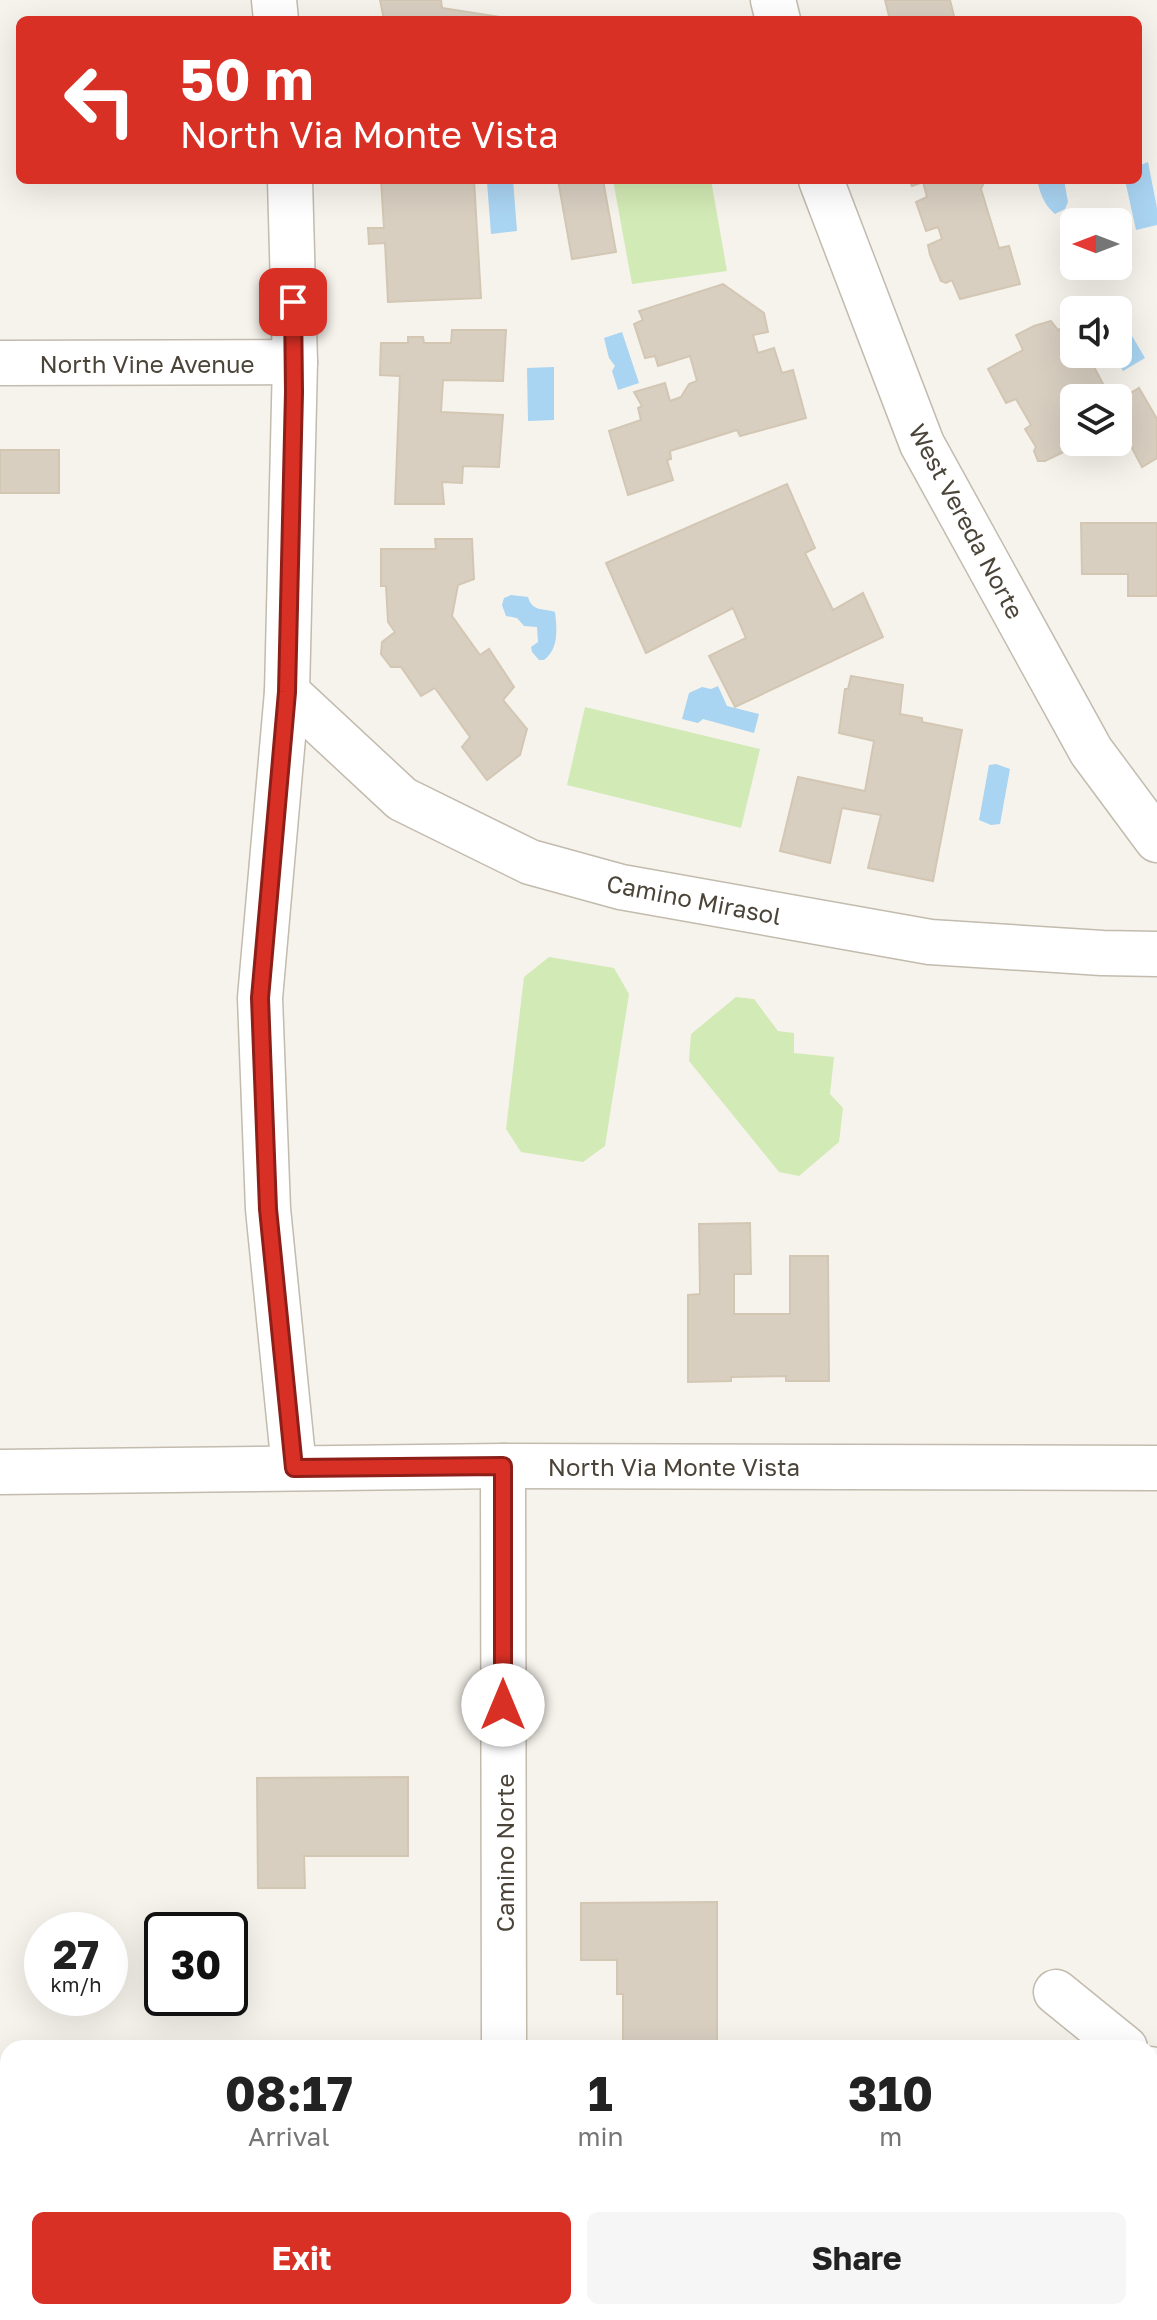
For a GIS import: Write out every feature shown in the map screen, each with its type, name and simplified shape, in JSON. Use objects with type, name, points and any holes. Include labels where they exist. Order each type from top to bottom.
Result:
[{"type":"street","points":[[290,184],[295,362],[287,692],[260,998],[268,1209],[294,1468]]},
{"type":"street","name":"West Vereda Norte","points":[[823,184],[922,444],[1091,751],[1157,840]]},
{"type":"street","name":"North Vine Avenue","points":[[0,363],[295,362]]},
{"type":"street","name":"Camino Mirasol","points":[[287,692],[402,799],[523,860],[621,887],[930,942],[1157,954]]},
{"type":"street","name":"North Via Monte Vista","points":[[0,1472],[503,1466],[1157,1468]]},
{"type":"street","name":"Camino Norte","points":[[503,1466],[504,2040]]},
{"type":"street","points":[[1056,1992],[1115,2040]]},
{"type":"green space","points":[[614,184],[712,184],[727,271],[632,284]]},
{"type":"green space","points":[[585,707],[760,749],[741,828],[567,785]]},
{"type":"green space","points":[[549,957],[614,968],[629,994],[605,1146],[583,1162],[521,1152],[506,1129],[524,977]]},
{"type":"green space","points":[[736,997],[754,999],[778,1031],[794,1033],[794,1053],[834,1057],[830,1094],[843,1108],[839,1142],[799,1176],[779,1172],[689,1061],[691,1034]]},
{"type":"water","points":[[1148,162],[1157,208],[1157,225],[1136,230],[1126,184],[1142,184],[1142,164]]},
{"type":"water","points":[[487,184],[513,184],[517,231],[491,234]]},
{"type":"water","points":[[1038,184],[1065,184],[1068,202],[1065,208],[1060,208],[1055,214]]},
{"type":"water","points":[[622,332],[639,383],[618,390],[612,371],[615,366],[609,358],[604,338]]},
{"type":"water","points":[[1132,336],[1145,358],[1132,366]]},
{"type":"water","points":[[554,367],[554,420],[528,421],[527,368]]},
{"type":"water","points":[[511,595],[528,597],[535,607],[555,612],[555,644],[544,660],[539,660],[532,652],[531,647],[538,642],[537,627],[524,626],[517,618],[506,616],[502,605],[504,598]]},
{"type":"water","points":[[718,686],[727,706],[759,714],[754,733],[703,719],[698,723],[682,719],[689,693],[702,687],[711,689]]},
{"type":"water","points":[[989,765],[1010,769],[1000,824],[991,825],[979,820]]},
{"type":"building","points":[[380,0],[441,0],[442,8],[493,16],[383,16]]},
{"type":"building","points":[[885,0],[950,0],[954,16],[889,16]]},
{"type":"building","points":[[381,184],[474,184],[481,298],[388,302],[385,243],[369,244],[368,228],[384,228]]},
{"type":"building","points":[[559,184],[604,184],[616,252],[572,259]]},
{"type":"building","points":[[924,184],[983,184],[981,189],[999,248],[1009,246],[1020,284],[960,299],[952,280],[946,283],[941,281],[930,255],[928,245],[942,239],[938,227],[926,231],[916,202],[927,197]]},
{"type":"building","points":[[723,284],[764,313],[768,332],[753,335],[758,353],[774,348],[782,373],[793,370],[806,418],[740,436],[737,430],[670,451],[671,459],[667,460],[673,480],[628,495],[609,431],[641,420],[638,408],[642,406],[634,392],[665,383],[670,401],[681,397],[689,384],[697,381],[690,356],[658,366],[655,356],[645,358],[634,324],[643,320],[639,311]]},
{"type":"building","points":[[1051,321],[1060,329],[1060,368],[1095,368],[1103,384],[1060,384],[1060,454],[1045,461],[1038,461],[1034,451],[1036,447],[1025,429],[1031,425],[1016,399],[1006,403],[988,369],[1023,350],[1016,335]]},
{"type":"building","points":[[452,330],[506,330],[503,381],[443,380],[441,412],[503,415],[499,467],[463,466],[462,483],[442,482],[444,504],[395,504],[400,376],[380,375],[381,343],[408,343],[408,337],[423,337],[424,343],[451,343]]},
{"type":"building","points":[[1139,388],[1157,419],[1157,458],[1142,467],[1132,448],[1132,392]]},
{"type":"building","points":[[0,450],[59,450],[59,493],[0,493]]},
{"type":"building","points":[[787,484],[815,548],[805,553],[833,610],[863,593],[883,637],[735,707],[709,656],[746,638],[733,608],[646,653],[606,563]]},
{"type":"building","points":[[1081,523],[1157,523],[1157,596],[1128,596],[1128,574],[1082,574]]},
{"type":"building","points":[[435,539],[472,539],[474,579],[458,585],[452,616],[480,655],[489,649],[514,687],[503,700],[527,729],[520,755],[487,780],[462,747],[470,737],[435,688],[421,696],[401,667],[391,667],[381,654],[382,642],[395,632],[388,622],[386,586],[381,586],[381,549],[436,549]]},
{"type":"building","points":[[851,676],[903,685],[900,714],[962,730],[933,881],[868,868],[881,815],[842,808],[830,863],[780,851],[798,777],[865,791],[874,741],[839,733],[845,689],[848,689]]},
{"type":"building","points":[[750,1223],[751,1274],[734,1274],[734,1314],[790,1314],[790,1256],[828,1256],[829,1381],[786,1381],[786,1376],[688,1382],[688,1295],[700,1294],[699,1224]]},
{"type":"building","points":[[408,1777],[408,1856],[304,1856],[305,1888],[258,1888],[257,1778]]},
{"type":"building","points":[[717,1902],[717,2040],[623,2040],[623,1994],[617,1994],[617,1960],[581,1960],[581,1903]]},
{"type":"route","points":[[293,302],[295,362],[287,692],[260,998],[268,1209],[294,1468],[503,1466],[503,1705]]}]
